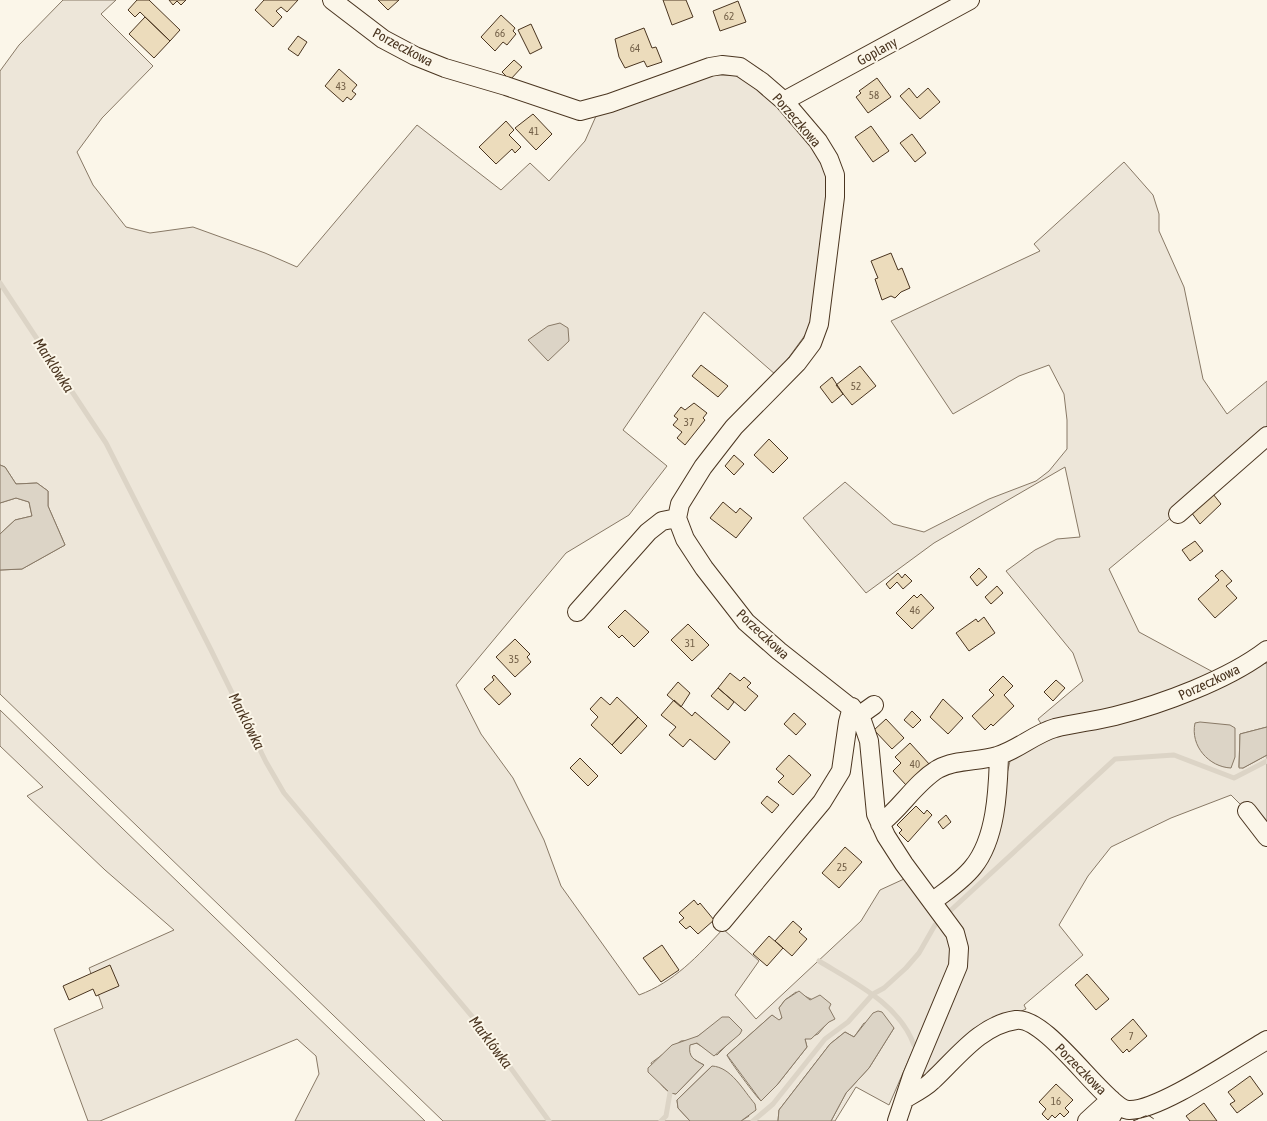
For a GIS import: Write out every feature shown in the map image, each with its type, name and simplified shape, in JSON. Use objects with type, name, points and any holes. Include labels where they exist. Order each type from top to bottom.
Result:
[{"type":"street","name":"Porzeczkowa","points":[[332,0],[383,39],[415,56],[445,68],[533,94],[580,111],[610,103],[710,67],[730,64],[740,67],[762,82],[784,101],[818,141],[829,159],[835,175],[835,197],[819,324],[812,343],[797,363],[734,427],[703,467],[680,504],[678,518],[685,539],[704,568],[746,622],[779,651],[862,709]]},
{"type":"street","name":"Goplany","points":[[784,101],[970,0]]},
{"type":"street","points":[[1178,514],[1267,436]]},
{"type":"street","points":[[577,612],[648,532],[662,522],[678,518]]},
{"type":"street","name":"Porzeczkowa","points":[[880,824],[893,814],[917,788],[938,770],[961,762],[999,756],[1028,739],[1054,728],[1113,716],[1175,698],[1254,660],[1267,650]]},
{"type":"street","points":[[862,709],[869,741],[876,814],[880,824],[904,864],[955,933],[959,948],[958,966],[912,1076],[897,1121]]},
{"type":"street","points":[[722,922],[822,802],[841,771],[848,722],[862,709]]},
{"type":"street","points":[[932,902],[959,882],[974,866],[984,848],[991,824],[999,756]]},
{"type":"street","points":[[1248,811],[1267,837]]},
{"type":"street","name":"Porzeczkowa","points":[[906,1098],[930,1083],[967,1046],[985,1033],[1002,1024],[1018,1020],[1030,1022],[1043,1032],[1112,1108],[1128,1111],[1157,1103],[1267,1040]]},
{"type":"street","points":[[1086,1121],[1112,1108]]},
{"type":"shaded area","points":[[63,0],[116,0],[101,14],[153,66],[102,118],[77,152],[93,185],[126,227],[150,233],[193,227],[265,253],[297,267],[417,125],[501,190],[530,163],[549,181],[585,141],[596,116],[710,75],[735,75],[763,89],[794,121],[827,169],[827,207],[815,304],[808,331],[776,375],[704,312],[623,430],[667,466],[629,515],[566,553],[456,685],[481,734],[513,778],[544,840],[561,886],[639,995],[652,990],[674,976],[695,958],[723,929],[759,961],[735,995],[756,1019],[861,921],[880,890],[904,879],[942,927],[951,944],[952,961],[889,1105],[856,1087],[835,1121],[831,1121],[846,1093],[869,1068],[894,1028],[864,1023],[854,1037],[845,1032],[830,1044],[779,1110],[778,1121],[741,1121],[749,1116],[712,1066],[677,1100],[678,1108],[690,1121],[443,1121],[0,694],[0,570],[22,569],[65,545],[48,506],[48,491],[37,483],[16,484],[5,467],[0,465],[0,71],[19,45]],"holes":[[[796,992],[813,1000],[829,1021],[818,1034],[805,1039],[807,1047],[777,1085],[761,1101],[727,1055],[772,1015],[779,1021],[783,1016],[779,1008],[785,1000]],[[707,1030],[742,1030],[717,1055],[696,1043],[689,1045],[691,1055],[704,1065],[676,1094],[666,1090],[651,1063],[681,1041],[692,1040]]]},
{"type":"shaded area","points":[[1124,162],[1153,195],[1159,214],[1159,231],[1184,287],[1203,379],[1227,414],[1267,381],[1267,438],[1109,569],[1139,632],[1213,672],[1267,663],[1267,727],[1240,734],[1239,767],[1243,768],[1267,755],[1267,831],[1231,795],[1171,818],[1111,847],[1088,876],[1059,925],[1083,955],[1024,1005],[1026,1009],[1015,1014],[926,1078],[921,1072],[965,967],[966,957],[962,932],[942,904],[987,857],[1011,757],[1044,728],[1038,719],[1083,681],[1073,653],[1006,571],[1035,550],[1057,539],[1080,537],[1065,467],[934,543],[866,593],[803,518],[845,482],[893,524],[924,532],[989,499],[1036,481],[1049,471],[1067,449],[1067,420],[1064,394],[1049,365],[1019,376],[953,414],[891,321],[1040,251],[1034,244]]},
{"type":"shaded area","points":[[560,323],[568,328],[569,341],[548,361],[528,340],[548,326]]},
{"type":"shaded area","points":[[0,465],[5,467],[16,484],[37,483],[48,491],[48,506],[65,545],[22,569],[0,570],[0,534],[15,520],[32,516],[29,502],[16,498],[0,503]]},
{"type":"shaded area","points":[[16,498],[29,502],[32,516],[15,520],[0,534],[0,503]]},
{"type":"shaded area","points":[[0,710],[425,1121],[295,1121],[319,1074],[316,1056],[297,1039],[100,1121],[88,1121],[54,1029],[103,1008],[89,968],[174,930],[105,870],[27,796],[43,787],[0,746]]},
{"type":"shaded area","points":[[1195,723],[1230,725],[1235,728],[1235,757],[1231,768],[1215,764],[1198,747],[1194,731]]},
{"type":"shaded area","points":[[1267,727],[1267,755],[1243,768],[1239,768],[1240,734]]},
{"type":"shaded area","points":[[799,991],[810,1000],[820,995],[831,1004],[829,1008],[835,1019],[829,1022],[811,1039],[805,1039],[807,1047],[777,1085],[761,1101],[727,1055],[772,1015],[779,1020],[782,1018],[779,1008],[785,1000]]},
{"type":"shaded area","points":[[882,1012],[894,1028],[869,1068],[846,1093],[831,1121],[778,1121],[779,1110],[830,1044],[845,1032],[854,1037],[873,1013]]},
{"type":"shaded area","points":[[722,1017],[729,1017],[742,1030],[740,1034],[714,1056],[697,1043],[690,1045],[692,1058],[704,1065],[676,1094],[670,1093],[648,1072],[648,1068],[672,1045],[698,1036]]},
{"type":"shaded area","points":[[712,1066],[719,1067],[731,1075],[755,1104],[756,1110],[741,1121],[690,1121],[678,1108],[677,1100]]},
{"type":"building","points":[[137,0],[149,0],[180,30],[170,41],[140,12],[135,17],[128,10]]},
{"type":"building","points":[[169,0],[186,0],[181,5],[177,1],[173,5]]},
{"type":"building","points":[[264,0],[298,0],[287,12],[281,7],[276,11],[282,17],[273,27],[255,10]]},
{"type":"building","points":[[378,0],[399,0],[388,10]]},
{"type":"building","points":[[663,0],[686,0],[693,17],[672,25]]},
{"type":"building","points":[[738,1],[746,22],[720,31],[713,11]]},
{"type":"building","points":[[501,15],[515,28],[513,31],[516,34],[507,45],[503,42],[495,51],[481,37]]},
{"type":"building","points":[[145,17],[170,41],[154,58],[129,34]]},
{"type":"building","points":[[531,24],[542,48],[530,54],[518,30]]},
{"type":"building","points":[[644,28],[652,48],[656,47],[662,62],[647,67],[644,61],[625,68],[619,57],[615,39]]},
{"type":"building","points":[[298,36],[307,42],[298,56],[288,49]]},
{"type":"building","points":[[514,60],[522,67],[510,80],[502,72]]},
{"type":"building","points":[[339,69],[357,85],[352,91],[356,94],[351,100],[347,97],[343,102],[325,86]]},
{"type":"building","points":[[877,78],[891,97],[868,113],[856,97],[861,93],[859,91]]},
{"type":"building","points":[[909,88],[917,98],[928,88],[940,102],[920,119],[900,96]]},
{"type":"building","points":[[533,114],[552,134],[536,150],[515,128]]},
{"type":"building","points":[[506,121],[514,130],[509,135],[521,147],[515,153],[512,149],[496,164],[479,147]]},
{"type":"building","points":[[871,126],[889,151],[873,162],[855,137]]},
{"type":"building","points":[[912,134],[926,153],[915,162],[900,143]]},
{"type":"building","points":[[891,253],[898,270],[902,268],[910,288],[901,292],[895,298],[891,296],[882,300],[875,279],[878,278],[871,261]]},
{"type":"building","points":[[701,365],[728,386],[718,397],[692,376]]},
{"type":"building","points":[[860,366],[876,386],[852,405],[836,385]]},
{"type":"building","points":[[832,377],[843,394],[832,403],[820,387]]},
{"type":"building","points":[[694,403],[707,413],[703,418],[705,420],[685,445],[677,438],[682,432],[673,425],[678,419],[674,416],[681,407],[685,410]]},
{"type":"building","points":[[769,439],[788,458],[773,473],[754,455]]},
{"type":"building","points":[[734,455],[744,464],[734,475],[725,466]]},
{"type":"building","points":[[1213,494],[1221,504],[1200,524],[1191,512]]},
{"type":"building","points":[[723,502],[736,513],[740,508],[752,518],[736,538],[710,518]]},
{"type":"building","points":[[1195,541],[1203,551],[1190,561],[1182,550]]},
{"type":"building","points":[[979,568],[987,577],[977,586],[970,577]]},
{"type":"building","points":[[1222,570],[1232,581],[1226,586],[1237,598],[1215,618],[1198,599],[1219,580],[1215,576]]},
{"type":"building","points":[[898,573],[902,578],[905,574],[912,581],[903,589],[897,582],[890,589],[886,584]]},
{"type":"building","points":[[997,586],[1003,593],[991,604],[985,597]]},
{"type":"building","points":[[921,594],[934,608],[912,629],[896,613],[914,595],[917,598]]},
{"type":"building","points":[[625,610],[649,632],[634,647],[622,635],[619,638],[608,627]]},
{"type":"building","points":[[984,617],[995,633],[969,651],[956,633],[976,619],[978,622]]},
{"type":"building","points":[[688,624],[709,645],[692,661],[671,640]]},
{"type":"building","points":[[515,639],[530,654],[527,657],[531,662],[515,677],[496,657]]},
{"type":"building","points":[[730,673],[740,681],[744,677],[751,683],[747,687],[758,696],[745,711],[718,688]]},
{"type":"building","points":[[494,675],[511,694],[499,705],[484,689],[494,680],[492,677]]},
{"type":"building","points":[[1003,676],[1013,686],[1004,695],[1014,706],[993,726],[991,724],[985,730],[972,716],[994,695],[989,690]]},
{"type":"building","points":[[1056,680],[1065,688],[1053,701],[1044,692]]},
{"type":"building","points":[[678,682],[690,693],[681,707],[667,695]]},
{"type":"building","points":[[718,688],[734,702],[728,710],[711,696]]},
{"type":"building","points":[[601,697],[610,705],[617,697],[638,717],[612,745],[591,725],[598,717],[590,709]]},
{"type":"building","points":[[943,699],[963,718],[948,734],[930,717]]},
{"type":"building","points":[[674,700],[692,716],[695,712],[730,742],[715,760],[690,739],[683,747],[669,735],[676,727],[661,715]]},
{"type":"building","points":[[912,711],[921,720],[913,728],[904,720]]},
{"type":"building","points":[[794,713],[806,724],[796,735],[784,724]]},
{"type":"building","points":[[638,717],[647,726],[621,754],[612,745]]},
{"type":"building","points":[[886,719],[904,738],[892,749],[874,730]]},
{"type":"building","points":[[910,743],[930,765],[907,786],[893,771],[901,763],[895,757]]},
{"type":"building","points":[[789,755],[811,775],[793,795],[778,782],[784,776],[776,769]]},
{"type":"building","points":[[580,758],[598,776],[588,786],[570,768]]},
{"type":"building","points":[[767,796],[779,805],[772,813],[761,803]]},
{"type":"building","points":[[916,806],[924,814],[927,810],[932,815],[908,842],[899,833],[902,830],[897,825]]},
{"type":"building","points":[[946,815],[951,822],[943,829],[938,822]]},
{"type":"building","points":[[845,847],[862,862],[839,888],[822,873]]},
{"type":"building","points":[[694,900],[698,905],[700,903],[714,920],[698,934],[690,926],[686,929],[679,922],[684,918],[679,913]]},
{"type":"building","points":[[793,921],[802,929],[799,932],[807,939],[792,956],[775,941]]},
{"type":"building","points":[[769,936],[783,948],[767,966],[753,954]]},
{"type":"building","points":[[662,945],[679,970],[661,982],[643,958]]},
{"type":"building","points":[[110,965],[119,986],[96,996],[93,989],[69,1000],[63,986]]},
{"type":"building","points":[[1087,974],[1109,999],[1096,1010],[1075,985]]},
{"type":"building","points":[[1133,1019],[1147,1036],[1129,1052],[1127,1049],[1123,1053],[1111,1039]]},
{"type":"building","points":[[1250,1076],[1263,1094],[1237,1113],[1230,1104],[1235,1101],[1228,1092]]},
{"type":"building","points":[[1056,1084],[1073,1100],[1065,1108],[1069,1112],[1064,1117],[1060,1113],[1055,1118],[1052,1115],[1048,1120],[1042,1114],[1046,1109],[1039,1102]]},
{"type":"building","points":[[1204,1103],[1217,1121],[1190,1121],[1186,1116]]},
{"type":"waterway","name":"Marklówka","points":[[0,283],[106,443],[266,762],[284,793],[481,1027],[549,1121]]},
{"type":"waterway","points":[[950,911],[1115,759],[1174,755],[1234,778],[1267,761]]},
{"type":"waterway","points":[[753,1121],[773,1104],[825,1039],[848,1022],[873,994],[884,988],[906,968],[919,953],[935,925]]},
{"type":"waterway","points":[[819,961],[861,986],[887,1006],[898,1018],[914,1045]]},
{"type":"waterway","points":[[661,1121],[666,1116],[670,1093]]},
{"type":"fence","points":[[1133,1121],[1148,1115],[1154,1119]]}]
